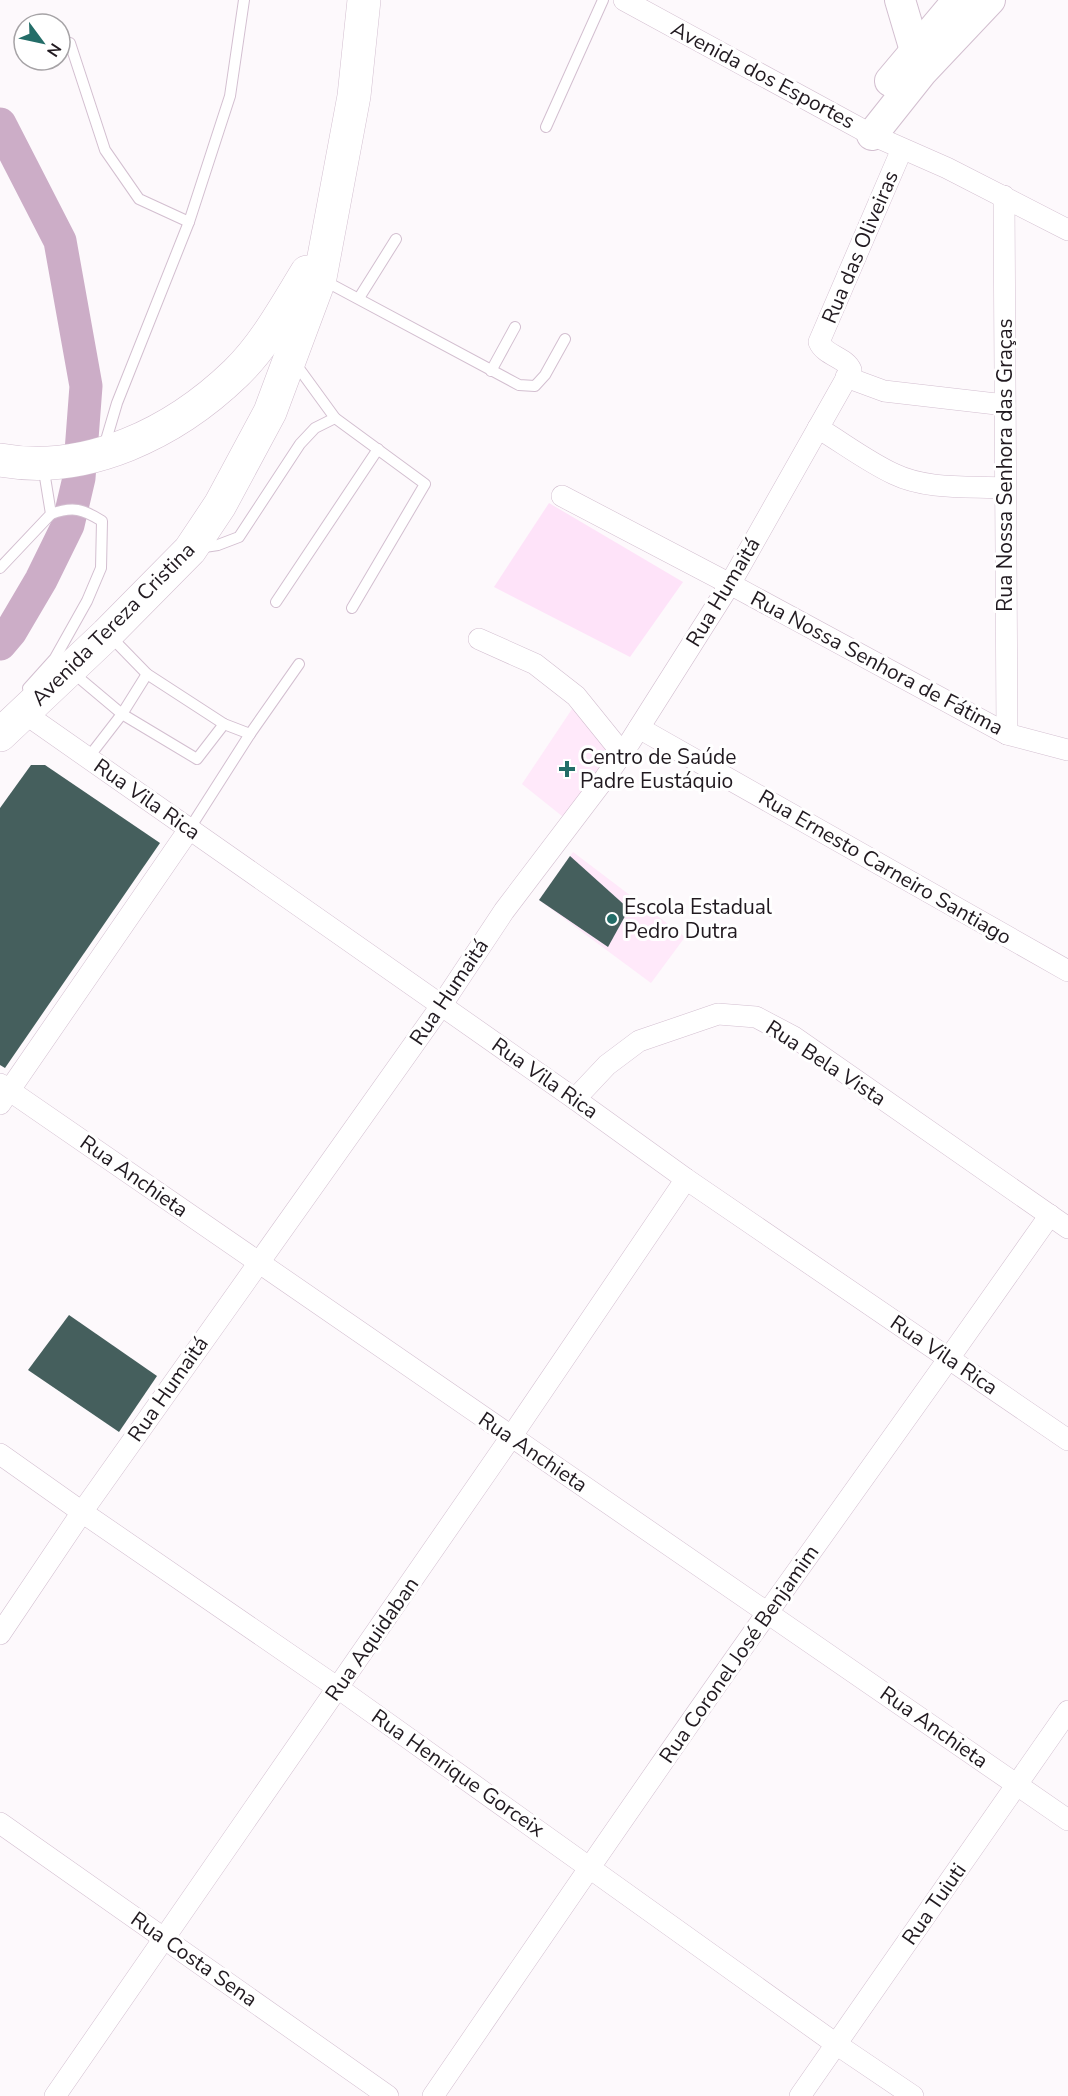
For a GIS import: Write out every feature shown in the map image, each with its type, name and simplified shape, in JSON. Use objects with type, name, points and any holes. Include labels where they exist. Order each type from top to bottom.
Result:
[{"type":"highway","name":"Avenida Tereza Cristina","points":[[0,735],[24,703],[70,670],[190,550],[220,505],[270,412],[320,278],[354,96],[364,0]]},
{"type":"highway","points":[[0,460],[43,465],[102,454],[134,444],[188,412],[237,372],[279,317],[327,238]]},
{"type":"street","name":"Avenida dos Esportes","points":[[624,0],[863,130],[1004,196],[1068,231]]},
{"type":"street","points":[[900,0],[918,62]]},
{"type":"street","points":[[863,130],[896,104],[918,62],[958,0]]},
{"type":"street","points":[[863,130],[918,62],[990,0]]},
{"type":"street","points":[[896,104],[902,149]]},
{"type":"street","name":"Rua das Oliveiras","points":[[846,377],[850,367],[819,342],[902,149]]},
{"type":"street","name":"Rua Nossa Senhora das Graças","points":[[1004,196],[1007,734]]},
{"type":"street","points":[[846,377],[884,391],[1005,405]]},
{"type":"street","name":"Rua Humaitá","points":[[0,1634],[82,1512],[441,1006],[504,911],[606,778],[730,584],[846,377]]},
{"type":"street","points":[[818,428],[894,474],[912,480],[930,484],[1005,488]]},
{"type":"street","name":"Rua Nossa Senhora de Fátima","points":[[562,496],[1007,734],[1068,750]]},
{"type":"street","points":[[479,639],[535,664],[576,696],[622,753]]},
{"type":"street","name":"Rua Vila Rica","points":[[24,703],[88,758],[686,1179],[1068,1440]]},
{"type":"street","name":"Rua Ernesto Carneiro Santiago","points":[[639,728],[1068,971]]},
{"type":"street","points":[[3,1093],[190,828]]},
{"type":"street","name":"Rua Bela Vista","points":[[575,1099],[607,1065],[639,1041],[718,1014],[756,1017],[794,1037],[1068,1227]]},
{"type":"street","name":"Rua Anchieta","points":[[3,1093],[258,1262],[1068,1820]]},
{"type":"street","name":"Rua Aquidaban","points":[[55,2096],[511,1437],[686,1179]]},
{"type":"street","name":"Rua Coronel José Benjamim","points":[[433,2096],[590,1867],[1050,1215]]},
{"type":"street","name":"Rua Henrique Gorceix","points":[[0,1454],[338,1688],[836,2044],[913,2096]]},
{"type":"street","name":"Rua Tuiuti","points":[[800,2096],[1068,1711]]},
{"type":"street","name":"Rua Costa Sena","points":[[0,1822],[388,2096]]},
{"type":"lane","points":[[102,454],[117,403],[189,222],[231,96],[244,0]]},
{"type":"lane","points":[[546,127],[603,0]]},
{"type":"lane","points":[[72,49],[105,150],[139,199],[189,222]]},
{"type":"lane","points":[[359,298],[396,239]]},
{"type":"lane","points":[[320,278],[519,385],[535,386],[545,375],[565,339]]},
{"type":"lane","points":[[491,371],[515,327]]},
{"type":"lane","points":[[290,356],[335,418],[425,484],[352,608]]},
{"type":"lane","points":[[190,550],[218,545],[239,537],[300,444],[315,428],[335,418]]},
{"type":"lane","points":[[276,602],[378,449]]},
{"type":"lane","points":[[43,465],[52,513]]},
{"type":"lane","points":[[0,567],[52,513],[61,509],[86,510],[102,521],[101,568],[87,601],[55,658],[24,703]]},
{"type":"lane","points":[[107,634],[147,674],[224,724],[250,734]]},
{"type":"lane","points":[[190,828],[298,664]]},
{"type":"lane","points":[[70,670],[122,714],[197,759],[224,724]]},
{"type":"lane","points":[[88,758],[122,714],[147,674]]},
{"type":"shaded area","points":[[549,503],[683,582],[630,657],[494,587]]},
{"type":"shaded area","name":"Centro de Saúde Padre Eustáquio","points":[[574,706],[613,754],[567,820],[522,784]]},
{"type":"shaded area","name":"Escola Estadual Pedro Dutra","points":[[573,852],[685,937],[651,983],[539,900]]},
{"type":"building","points":[[31,765],[45,765],[160,843],[5,1068],[0,1065],[0,808]]},
{"type":"building","name":"Escola Estadual Pedro Dutra","points":[[570,856],[629,909],[608,947],[539,900]]},
{"type":"building","points":[[69,1315],[157,1376],[119,1432],[28,1370]]},
{"type":"waterway","points":[[0,124],[60,241],[86,386],[79,478],[68,525],[41,580],[11,631],[0,644]]},
{"type":"place","name":"Centro de Saúde Padre Eustáquio","points":[[567,769]]},
{"type":"place","name":"Escola Estadual Pedro Dutra","points":[[612,919]]}]
